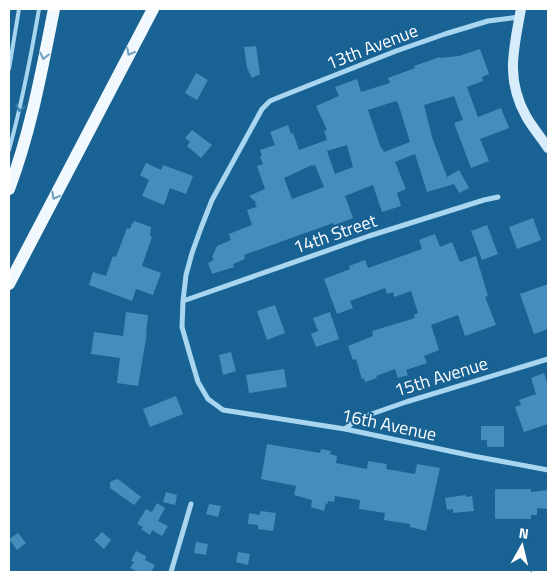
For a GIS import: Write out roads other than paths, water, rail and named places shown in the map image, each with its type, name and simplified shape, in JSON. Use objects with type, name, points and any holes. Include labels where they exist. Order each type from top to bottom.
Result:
[{"type":"main road","points":[[9,189],[30,120],[54,9]]},
{"type":"main road","points":[[9,284],[153,9]]},
{"type":"street","name":"13th Avenue","points":[[223,410],[208,399],[198,382],[182,327],[186,275],[200,228],[212,200],[262,109],[270,101],[396,51],[445,34],[520,13]]},
{"type":"street","points":[[520,13],[512,61],[515,86],[526,116],[548,148]]},
{"type":"street","name":"14th Street","points":[[183,301],[369,236],[498,197]]},
{"type":"street","name":"15th Avenue","points":[[346,429],[357,419],[406,402],[548,359]]},
{"type":"street","name":"16th Avenue","points":[[223,410],[346,429],[548,470]]},
{"type":"street","points":[[171,572],[191,504]]},
{"type":"lane","points":[[9,69],[19,9]]},
{"type":"lane","points":[[9,150],[26,83],[39,9]]}]
